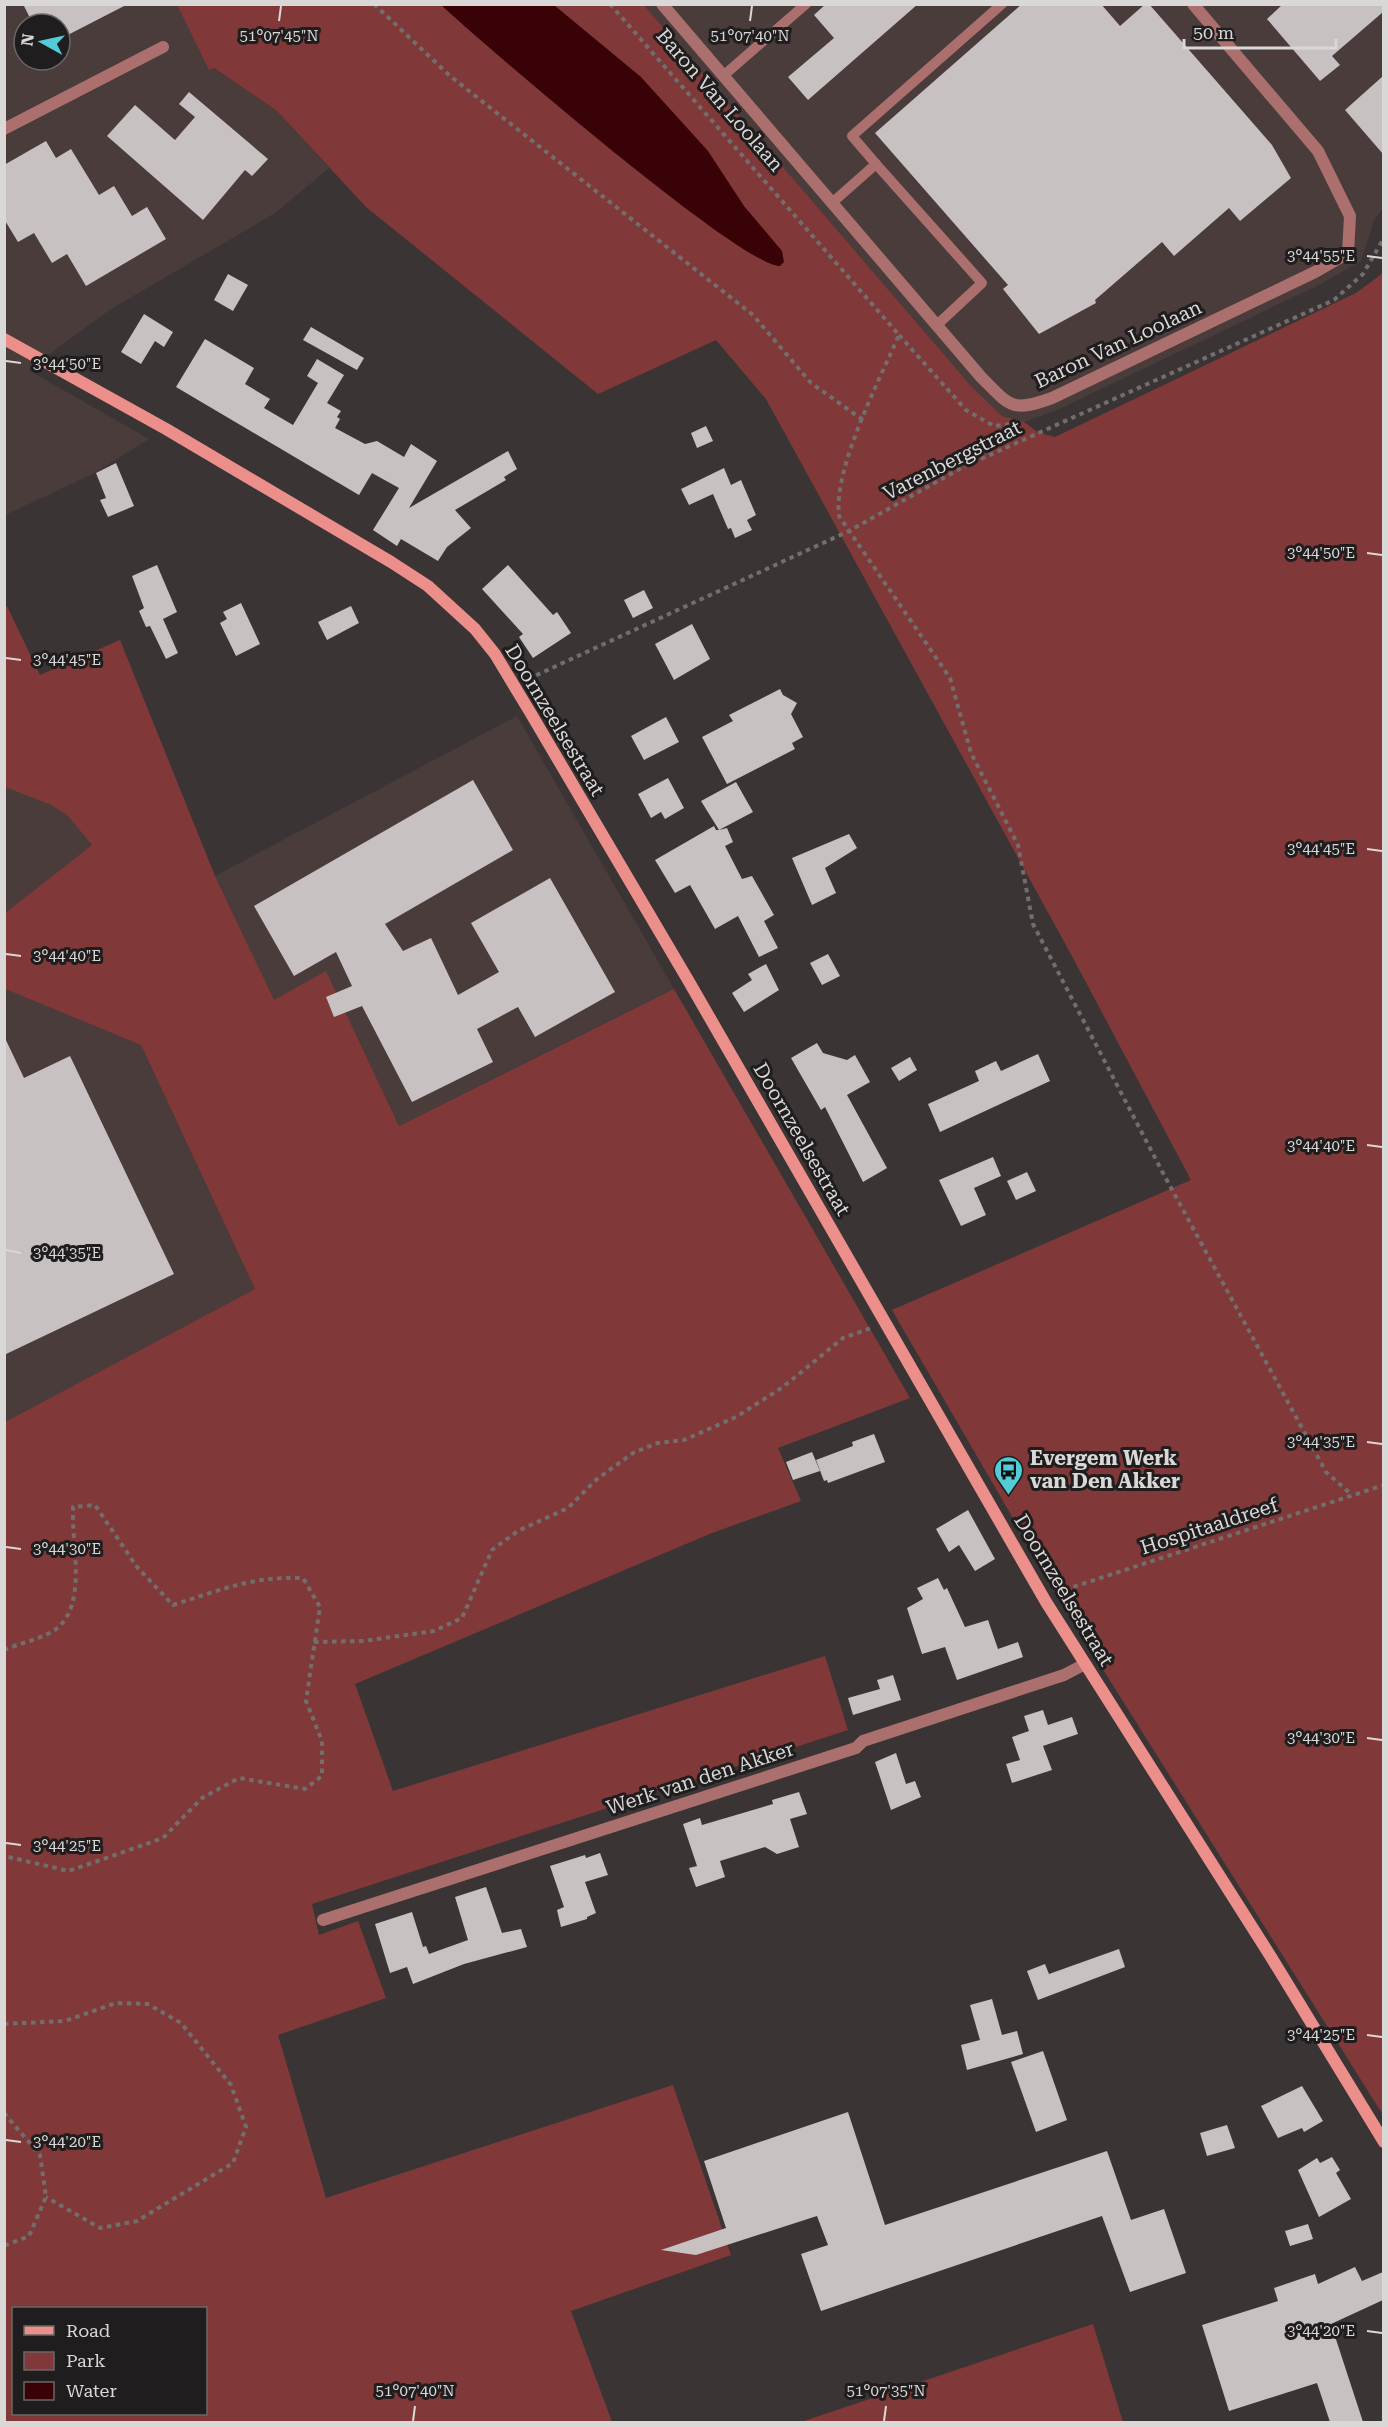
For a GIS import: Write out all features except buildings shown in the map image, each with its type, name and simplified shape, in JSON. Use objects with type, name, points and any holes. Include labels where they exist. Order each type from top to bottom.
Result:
[{"type":"main road","name":"Doornzeelsestraat","points":[[4,339],[166,429],[391,562],[428,586],[475,629],[515,687],[1046,1602],[1271,1957],[1383,2142]]},
{"type":"street","name":"Baron Van Loolaan","points":[[662,4],[981,377],[1008,404],[1026,408],[1305,277],[1348,253],[1350,216],[1318,152],[1193,4]]},
{"type":"street","points":[[4,129],[163,47]]},
{"type":"street","name":"Werk van den Akker","points":[[323,1920],[856,1748],[863,1741],[1064,1675],[1085,1664]]},
{"type":"lane","points":[[723,76],[806,4]]},
{"type":"lane","points":[[938,324],[982,283],[852,136],[1002,4]]},
{"type":"lane","points":[[833,202],[876,164]]},
{"type":"path","points":[[374,4],[450,76],[753,315],[811,383],[863,420]]},
{"type":"path","name":"Baron Van Loolaan","points":[[610,4],[966,410],[994,426],[1024,422],[1026,408]]},
{"type":"path","name":"Varenbergstraat","points":[[515,687],[849,531],[963,467],[1334,300],[1363,274],[1383,238]]},
{"type":"path","points":[[899,334],[843,469],[837,500],[839,516],[950,678],[971,753],[1018,844],[1034,924],[1164,1175],[1326,1472],[1352,1495]]},
{"type":"path","points":[[314,1642],[363,1641],[434,1632],[462,1618],[492,1550],[518,1531],[568,1508],[597,1479],[633,1453],[657,1443],[684,1440],[736,1417],[783,1387],[843,1338],[886,1323]]},
{"type":"path","name":"Hospitaaldreef","points":[[1046,1602],[1072,1587],[1383,1485]]},
{"type":"path","points":[[4,1650],[54,1630],[71,1615],[76,1581],[71,1532],[73,1507],[95,1505],[137,1567],[173,1605],[228,1587],[271,1577],[303,1578],[320,1607],[306,1701],[322,1742],[322,1776],[305,1790],[239,1778],[202,1798],[163,1838],[69,1871],[4,1856]]},
{"type":"path","points":[[4,2024],[65,2021],[116,2003],[148,2004],[181,2023],[231,2085],[246,2127],[233,2163],[136,2221],[100,2228],[46,2197]]},
{"type":"path","points":[[4,2113],[40,2155],[46,2197],[29,2236],[4,2246]]},
{"type":"shaded area","points":[[5,5],[177,5],[210,70],[213,68],[277,111],[329,168],[275,213],[108,311],[28,370],[149,439],[93,474],[5,515]]},
{"type":"shaded area","points":[[644,5],[1383,5],[1383,208],[1374,220],[1361,261],[1321,284],[1057,410],[1024,422],[1002,416],[971,386]]},
{"type":"shaded area","points":[[517,716],[674,989],[399,1126],[326,971],[274,1001],[215,876]]},
{"type":"shaded area","points":[[5,787],[51,805],[67,815],[92,845],[5,913]]},
{"type":"shaded area","points":[[5,989],[141,1045],[255,1289],[5,1422]]},
{"type":"green space","points":[[177,5],[644,5],[971,386],[1002,416],[1024,422],[1039,433],[1055,437],[1356,293],[1383,273],[1383,2115],[1065,1609],[1067,1603],[1060,1587],[1053,1587],[892,1310],[1191,1180],[1073,958],[766,399],[716,340],[598,394],[366,207],[277,111],[214,68],[209,70]]},
{"type":"green space","points":[[7,606],[40,675],[120,640],[215,876],[274,1000],[326,971],[399,1126],[674,989],[910,1398],[778,1448],[801,1501],[712,1533],[355,1684],[393,1791],[825,1656],[848,1730],[312,1904],[319,1935],[358,1921],[386,1998],[278,2035],[326,2198],[673,2085],[731,2255],[571,2311],[612,2422],[5,2422],[5,1422],[255,1289],[141,1045],[5,989],[5,913],[92,845],[67,815],[51,805],[5,787],[4,608]]},
{"type":"green space","points":[[1093,2324],[1123,2422],[801,2422]]},
{"type":"water","points":[[441,5],[554,5],[641,77],[708,151],[744,206],[782,251],[784,262],[780,266],[756,257],[667,194],[556,105]]},
{"type":"place","name":"Evergem Werk van Den Akker","points":[[1009,1496]]}]
